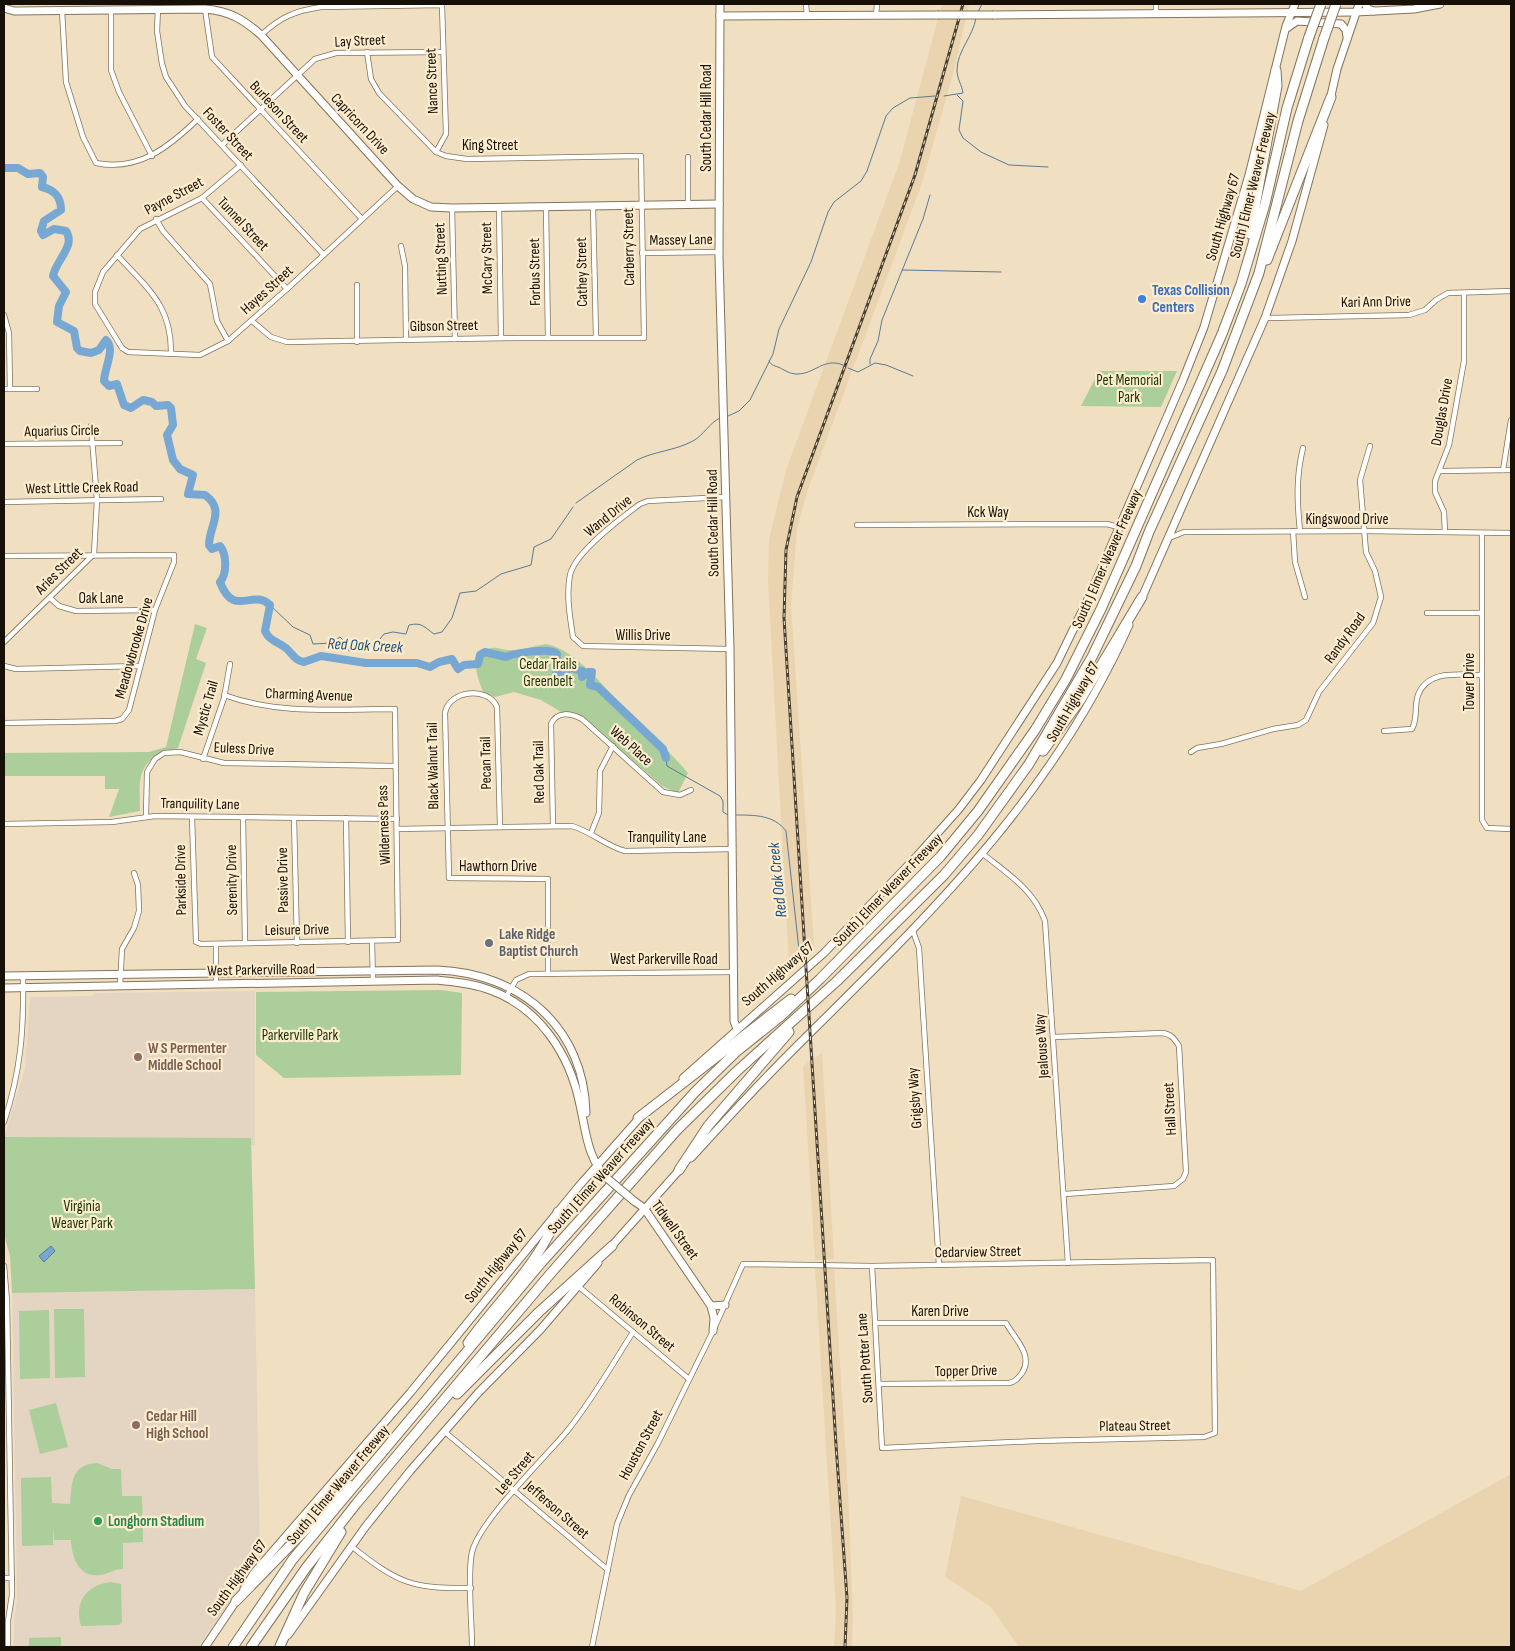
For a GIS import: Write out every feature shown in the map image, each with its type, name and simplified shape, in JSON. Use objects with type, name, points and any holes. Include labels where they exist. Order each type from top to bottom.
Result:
[{"type":"highway","name":"South J Elmer Weaver Freeway","points":[[233,1647],[293,1559],[541,1263],[666,1123],[736,1052],[781,1016],[867,934],[898,898],[960,835],[1006,774],[1051,704],[1101,609],[1204,378],[1241,284],[1265,204],[1287,108],[1309,37],[1322,4]]},
{"type":"highway","name":"South J Elmer Weaver Freeway","points":[[250,1647],[306,1568],[356,1504],[550,1273],[677,1130],[738,1071],[800,1017],[944,874],[978,835],[1029,764],[1092,657],[1124,591],[1148,532],[1222,371],[1259,272],[1298,121],[1336,4]]},
{"type":"highway","points":[[1241,284],[1278,86],[1276,70]]},
{"type":"highway","points":[[1259,272],[1268,259],[1331,98]]},
{"type":"highway","points":[[1029,764],[1035,762],[1073,710],[1142,597]]},
{"type":"highway","points":[[638,1118],[646,1114],[757,1024],[820,979]]},
{"type":"highway","points":[[678,1170],[708,1126],[795,1026],[800,1017]]},
{"type":"highway","points":[[444,1380],[450,1368],[479,1327],[540,1248],[554,1224],[558,1212]]},
{"type":"highway","points":[[419,1430],[434,1419],[539,1312],[612,1246]]},
{"type":"highway","points":[[236,1601],[356,1478],[370,1468]]},
{"type":"highway","points":[[280,1647],[312,1578],[356,1504]]},
{"type":"main road","name":"South Cedar Hill Road","points":[[720,4],[719,204],[730,649],[734,1021],[737,1030]]},
{"type":"main road","name":"South Highway 67","points":[[207,1645],[254,1573],[410,1394],[596,1165],[638,1118],[824,953],[917,856],[959,809],[981,780],[1057,663],[1089,597],[1180,388],[1204,327],[1247,184],[1286,30],[1296,4]]},
{"type":"main road","name":"South Highway 67","points":[[280,1647],[381,1506],[496,1372],[540,1330],[678,1170],[769,1074],[913,931],[983,854],[1024,803],[1061,750],[1116,654],[1265,318],[1292,240],[1359,4]]},
{"type":"main road","points":[[1365,4],[1368,9],[1374,11]]},
{"type":"main road","points":[[720,16],[1356,12],[1427,8],[1440,4]]},
{"type":"main road","name":"Capricorn Drive","points":[[4,8],[14,10],[158,10],[205,8],[223,10],[241,18],[261,35],[398,186],[413,199],[431,207],[499,208],[719,204]]},
{"type":"main road","points":[[1286,30],[1297,21],[1341,24],[1346,30],[1348,38]]},
{"type":"main road","points":[[437,970],[437,980]]},
{"type":"main road","name":"West Parkerville Road","points":[[4,976],[437,970],[479,975],[510,988]]},
{"type":"main road","points":[[240,984],[241,979],[246,976],[276,972]]},
{"type":"main road","points":[[146,986],[149,980],[154,978],[186,974]]},
{"type":"main road","name":"West Parkerville Road","points":[[4,988],[437,980],[479,986],[506,997]]},
{"type":"main road","name":"Tidwell Street","points":[[510,988],[542,1010],[562,1035],[571,1050],[579,1068],[584,1090],[585,1128]]},
{"type":"main road","name":"Tidwell Street","points":[[506,997],[540,1024],[562,1053],[577,1089],[591,1154],[596,1165],[608,1179],[644,1208],[659,1229],[711,1306],[714,1318],[713,1332]]},
{"type":"main road","points":[[652,1199],[652,1213],[659,1229]]},
{"type":"main road","points":[[635,1218],[650,1221],[659,1229]]},
{"type":"main road","points":[[711,1306],[725,1305]]},
{"type":"street","points":[[806,4],[807,16]]},
{"type":"street","points":[[876,4],[876,16]]},
{"type":"street","points":[[1156,4],[1156,13]]},
{"type":"street","name":"Nance Street","points":[[261,35],[279,20],[303,10],[321,7],[442,5],[446,134],[436,152]]},
{"type":"street","name":"Burleson Street","points":[[205,8],[212,57],[362,219]]},
{"type":"street","points":[[62,10],[66,82],[82,137],[96,163],[113,166],[147,159],[177,140],[198,119]]},
{"type":"street","points":[[111,10],[110,70],[152,156]]},
{"type":"street","name":"Foster Street","points":[[158,10],[157,31],[162,64],[166,77],[185,106],[323,254]]},
{"type":"street","points":[[367,52],[371,79],[379,93],[436,152]]},
{"type":"street","name":"Lay Street","points":[[222,145],[315,59],[336,53],[443,52]]},
{"type":"street","name":"King Street","points":[[436,152],[446,156],[467,159],[641,156]]},
{"type":"street","name":"Carberry Street","points":[[641,156],[644,338]]},
{"type":"street","points":[[688,157],[688,205]]},
{"type":"street","name":"Payne Street","points":[[128,352],[122,348],[94,304],[94,292],[103,272],[140,229],[156,219],[202,198],[241,165]]},
{"type":"street","name":"Hayes Street","points":[[128,352],[200,355],[228,341],[398,186]]},
{"type":"street","name":"Tunnel Street","points":[[202,198],[287,289]]},
{"type":"street","name":"Forbus Street","points":[[546,206],[548,338]]},
{"type":"street","name":"Cathey Street","points":[[593,206],[596,337]]},
{"type":"street","name":"Nutting Street","points":[[452,208],[455,339]]},
{"type":"street","name":"McCary Street","points":[[499,208],[501,338]]},
{"type":"street","points":[[156,219],[162,231],[210,284],[217,321],[228,341]]},
{"type":"street","points":[[401,246],[405,266],[406,339]]},
{"type":"street","name":"Massey Lane","points":[[642,253],[720,252]]},
{"type":"street","points":[[117,255],[157,298],[169,328],[171,354]]},
{"type":"street","points":[[357,285],[357,342]]},
{"type":"street","name":"Kari Ann Drive","points":[[1265,318],[1409,315],[1425,310],[1444,294],[1511,291]]},
{"type":"street","name":"Douglas Drive","points":[[1445,532],[1444,512],[1435,487],[1449,446],[1464,361],[1464,294]]},
{"type":"street","points":[[4,315],[5,325],[9,333],[10,389]]},
{"type":"street","name":"Gibson Street","points":[[252,321],[271,337],[287,342],[357,342],[406,339],[644,338]]},
{"type":"street","points":[[4,389],[37,388]]},
{"type":"street","points":[[1503,470],[1511,420]]},
{"type":"street","name":"Aries Street","points":[[4,642],[94,554],[97,500],[91,426]]},
{"type":"street","name":"Aquarius Circle","points":[[4,444],[120,443]]},
{"type":"street","name":"Randy Road","points":[[1190,752],[1197,748],[1220,744],[1273,729],[1298,725],[1306,720],[1319,692],[1346,661],[1378,613],[1381,597],[1380,588],[1366,552],[1360,480],[1370,446]]},
{"type":"street","points":[[1300,531],[1296,498],[1303,448]]},
{"type":"street","points":[[1440,471],[1511,470]]},
{"type":"street","name":"Wand Drive","points":[[571,624],[569,590],[573,564],[635,508],[648,501],[726,497]]},
{"type":"street","name":"West Little Creek Road","points":[[4,502],[161,499]]},
{"type":"street","name":"Kck Way","points":[[857,525],[1108,524],[1118,527]]},
{"type":"street","points":[[1174,524],[1184,532]]},
{"type":"street","name":"Kingswood Drive","points":[[1167,539],[1184,532],[1364,530],[1511,534]]},
{"type":"street","points":[[1293,532],[1295,562],[1305,597]]},
{"type":"street","name":"Tower Drive","points":[[1482,534],[1482,820],[1487,828],[1511,829]]},
{"type":"street","points":[[4,556],[94,554]]},
{"type":"street","name":"Meadowbrooke Drive","points":[[4,723],[122,719],[129,710],[155,610],[173,568],[174,555],[94,554]]},
{"type":"street","name":"Oak Lane","points":[[50,598],[59,606],[76,611],[155,610]]},
{"type":"street","points":[[1427,613],[1481,613]]},
{"type":"street","name":"Willis Drive","points":[[571,624],[573,637],[583,646],[730,649]]},
{"type":"street","name":"Mystic Trail","points":[[203,759],[224,695],[230,664]]},
{"type":"street","points":[[4,666],[16,669],[140,666]]},
{"type":"street","points":[[1384,731],[1412,729],[1416,722],[1418,694],[1428,681],[1443,675],[1481,675]]},
{"type":"street","name":"Black Walnut Trail","points":[[449,878],[446,706],[450,700],[465,694],[485,695],[493,700]]},
{"type":"street","name":"Charming Avenue","points":[[224,695],[247,704],[289,709],[394,709]]},
{"type":"street","name":"Pecan Trail","points":[[493,700],[498,712],[500,827]]},
{"type":"street","name":"Wilderness Pass","points":[[394,709],[398,940]]},
{"type":"street","name":"Web Place","points":[[554,718],[560,715],[577,716],[663,792],[680,796],[691,790]]},
{"type":"street","name":"Red Oak Trail","points":[[553,826],[551,724],[554,718]]},
{"type":"street","points":[[591,833],[599,813],[600,771],[613,746]]},
{"type":"street","name":"Euless Drive","points":[[146,816],[147,772],[155,759],[164,753],[173,751],[224,763],[394,766]]},
{"type":"street","name":"Tranquility Lane","points":[[4,824],[112,822],[146,816],[397,819]]},
{"type":"street","name":"Parkside Drive","points":[[192,817],[196,942]]},
{"type":"street","name":"Serenity Drive","points":[[244,817],[245,943]]},
{"type":"street","name":"Passive Drive","points":[[294,818],[297,943]]},
{"type":"street","points":[[346,818],[348,942]]},
{"type":"street","name":"Tranquility Lane","points":[[397,829],[572,826],[591,833],[613,848],[625,851],[733,849]]},
{"type":"street","name":"Jealouse Way","points":[[983,854],[1028,890],[1042,912],[1047,930],[1068,1262]]},
{"type":"street","points":[[120,986],[119,975],[122,949],[134,928],[139,911],[138,885],[134,873]]},
{"type":"street","name":"Hawthorn Drive","points":[[449,878],[548,879],[548,974]]},
{"type":"street","name":"Grigsby Way","points":[[913,931],[919,948],[939,1265]]},
{"type":"street","name":"Leisure Drive","points":[[196,942],[216,944],[398,940]]},
{"type":"street","points":[[372,941],[373,982]]},
{"type":"street","points":[[216,944],[216,984]]},
{"type":"street","name":"West Parkerville Road","points":[[510,988],[522,976],[548,974],[734,972]]},
{"type":"street","points":[[4,1122],[15,1086],[22,1049],[23,976]]},
{"type":"street","points":[[506,997],[510,988]]},
{"type":"street","name":"Hall Street","points":[[1054,1037],[1162,1033],[1169,1034],[1175,1038],[1179,1046],[1186,1172],[1183,1179],[1174,1186],[1065,1194]]},
{"type":"street","name":"Cedarview Street","points":[[743,1264],[784,1263],[872,1266],[1213,1260]]},
{"type":"street","name":"Plateau Street","points":[[882,1448],[1038,1440],[1204,1437],[1215,1433],[1213,1260]]},
{"type":"street","name":"Houston Street","points":[[592,1647],[617,1524],[713,1332],[743,1264]]},
{"type":"street","points":[[4,1266],[11,1467],[12,1578],[6,1635],[8,1647]]},
{"type":"street","name":"South Potter Lane","points":[[872,1266],[882,1448]]},
{"type":"street","name":"Robinson Street","points":[[578,1286],[689,1379]]},
{"type":"street","name":"Karen Drive","points":[[875,1323],[1006,1323]]},
{"type":"street","name":"Topper Drive","points":[[879,1384],[1013,1382],[1024,1368],[1024,1354],[1022,1346],[1006,1323]]},
{"type":"street","name":"Lee Street","points":[[472,1647],[471,1566],[474,1547],[481,1533],[569,1429],[633,1332]]},
{"type":"street","points":[[4,1405],[10,1406]]},
{"type":"street","name":"Jefferson Street","points":[[445,1432],[608,1570]]},
{"type":"street","points":[[4,1467],[11,1467]]},
{"type":"street","points":[[4,1521],[11,1521]]},
{"type":"street","points":[[351,1546],[382,1570],[407,1582],[434,1588],[472,1588]]},
{"type":"street","points":[[4,1578],[12,1578]]},
{"type":"shaded area","points":[[942,4],[969,4],[952,78],[921,186],[807,492],[797,529],[791,606],[814,945],[789,965],[768,582],[769,539],[786,470],[899,164]]},
{"type":"shaded area","name":"W S Permenter Middle School","points":[[255,991],[255,1145],[54,1145],[54,1137],[4,1137],[25,1069],[30,997],[92,996],[95,993]]},
{"type":"shaded area","points":[[822,1053],[834,1259],[815,1260],[803,1066]]},
{"type":"shaded area","points":[[815,1268],[834,1269],[848,1490],[853,1616],[852,1647],[834,1647],[836,1609]]},
{"type":"shaded area","name":"Cedar Hill High School","points":[[255,1289],[260,1558],[198,1647],[14,1647],[14,1621],[17,1600],[12,1293]]},
{"type":"shaded area","points":[[1511,1474],[1511,1647],[1019,1647],[990,1606],[945,1577],[961,1496],[1301,1591]]},
{"type":"green space","name":"Pet Memorial Park","points":[[1099,371],[1177,371],[1161,407],[1081,406]]},
{"type":"green space","points":[[195,624],[207,628],[196,659],[206,663],[178,748],[155,757],[143,770],[140,787],[140,811],[109,817],[119,789],[105,789],[105,776],[4,776],[4,753],[149,752],[166,747]]},
{"type":"green space","name":"Cedar Trails Greenbelt","points":[[546,644],[558,648],[580,662],[681,765],[688,773],[678,793],[662,786],[582,716],[563,713],[541,700],[514,692],[495,697],[483,692],[476,666],[479,654],[484,650],[494,648],[516,650]]},
{"type":"green space","name":"Parkerville Park","points":[[441,990],[462,993],[461,1075],[284,1078],[256,1055],[256,992]]},
{"type":"green space","name":"Virginia Weaver Park","points":[[4,1137],[251,1138],[255,1289],[12,1293],[10,1256],[4,1234]]},
{"type":"green space","points":[[54,1309],[84,1309],[85,1377],[55,1378]]},
{"type":"green space","points":[[49,1310],[50,1378],[20,1379],[19,1311]]},
{"type":"green space","points":[[56,1403],[68,1447],[40,1454],[29,1410]]},
{"type":"green space","name":"Longhorn Stadium","points":[[97,1463],[112,1469],[121,1469],[122,1496],[142,1496],[143,1542],[123,1543],[123,1569],[100,1575],[92,1575],[81,1570],[78,1565],[73,1553],[71,1540],[54,1540],[53,1527],[53,1545],[22,1546],[21,1478],[51,1477],[52,1503],[70,1504],[72,1483],[77,1472],[82,1467]]},
{"type":"green space","points":[[111,1582],[121,1584],[122,1622],[119,1625],[81,1626],[79,1609],[84,1596],[95,1587]]},
{"type":"green space","points":[[61,1637],[61,1647],[29,1647],[29,1638]]},
{"type":"water","points":[[51,1246],[55,1251],[44,1262],[39,1256]]},
{"type":"waterway","points":[[978,12],[982,4]]},
{"type":"waterway","points":[[944,96],[963,93],[957,73],[958,63],[976,18]]},
{"type":"waterway","points":[[957,95],[963,101],[959,130],[963,138],[981,152],[1009,165],[1048,167]]},
{"type":"waterway","points":[[728,416],[739,411],[750,400],[773,354],[779,329],[811,262],[828,212],[834,202],[861,181],[867,171],[886,116],[893,108],[910,98],[935,96]]},
{"type":"waterway","name":"Red Oak Creek","points":[[4,168],[18,168],[28,174],[40,173],[43,177],[42,187],[50,190],[58,197],[61,210],[44,221],[41,231],[43,235],[54,229],[66,231],[69,242],[53,276],[66,292],[59,306],[57,322],[74,331],[77,348],[80,351],[91,353],[99,350],[106,340],[109,344],[110,353],[104,381],[109,386],[117,384],[124,405],[131,408],[143,400],[152,402],[156,406],[168,405],[171,408],[173,425],[167,435],[173,460],[180,469],[193,475],[188,494],[205,495],[214,506],[215,518],[209,545],[212,549],[220,546],[224,554],[225,569],[220,582],[225,593],[231,599],[237,601],[257,599],[270,605],[265,631],[272,640],[285,647],[297,659],[304,662],[321,656],[366,663],[417,663],[430,667],[439,662],[452,659],[458,669],[464,665],[478,664],[480,655],[485,652],[506,657],[533,651],[553,652],[557,654],[556,674],[571,668],[582,671],[582,677],[588,672],[592,672],[590,685],[598,687],[663,749],[666,758]]},
{"type":"waterway","points":[[870,364],[870,359],[878,341],[882,320],[923,219],[930,195]]},
{"type":"waterway","points":[[902,270],[1001,272]]},
{"type":"waterway","points":[[769,361],[771,364],[789,373],[797,374],[830,363],[843,365]]},
{"type":"waterway","points":[[848,368],[858,372],[875,363],[886,365],[913,376]]},
{"type":"waterway","points":[[576,503],[637,460],[693,441],[720,418]]},
{"type":"waterway","points":[[270,605],[293,627],[310,635],[313,644],[332,643],[340,637],[344,641],[343,647],[350,651],[376,644],[384,634],[393,632],[406,634],[409,625],[413,624],[425,627],[434,634],[442,632],[452,618],[460,593],[476,591],[501,574],[531,565],[534,547],[551,539],[573,507]]},
{"type":"waterway","name":"Red Oak Creek","points":[[666,758],[667,766],[720,796],[723,801],[723,812],[728,815]]},
{"type":"waterway","name":"Red Oak Creek","points":[[736,815],[764,817],[776,822],[786,831],[799,950]]},
{"type":"railway","points":[[845,1647],[847,1598],[784,618],[786,550],[797,497],[915,175],[963,4]]},
{"type":"place","name":"Texas Collision Centers","points":[[1142,299]]},
{"type":"place","name":"Lake Ridge Baptist Church","points":[[489,943]]},
{"type":"place","name":"W S Permenter Middle School","points":[[138,1057]]},
{"type":"place","name":"Cedar Hill High School","points":[[136,1425]]},
{"type":"place","name":"Longhorn Stadium","points":[[98,1521]]}]
